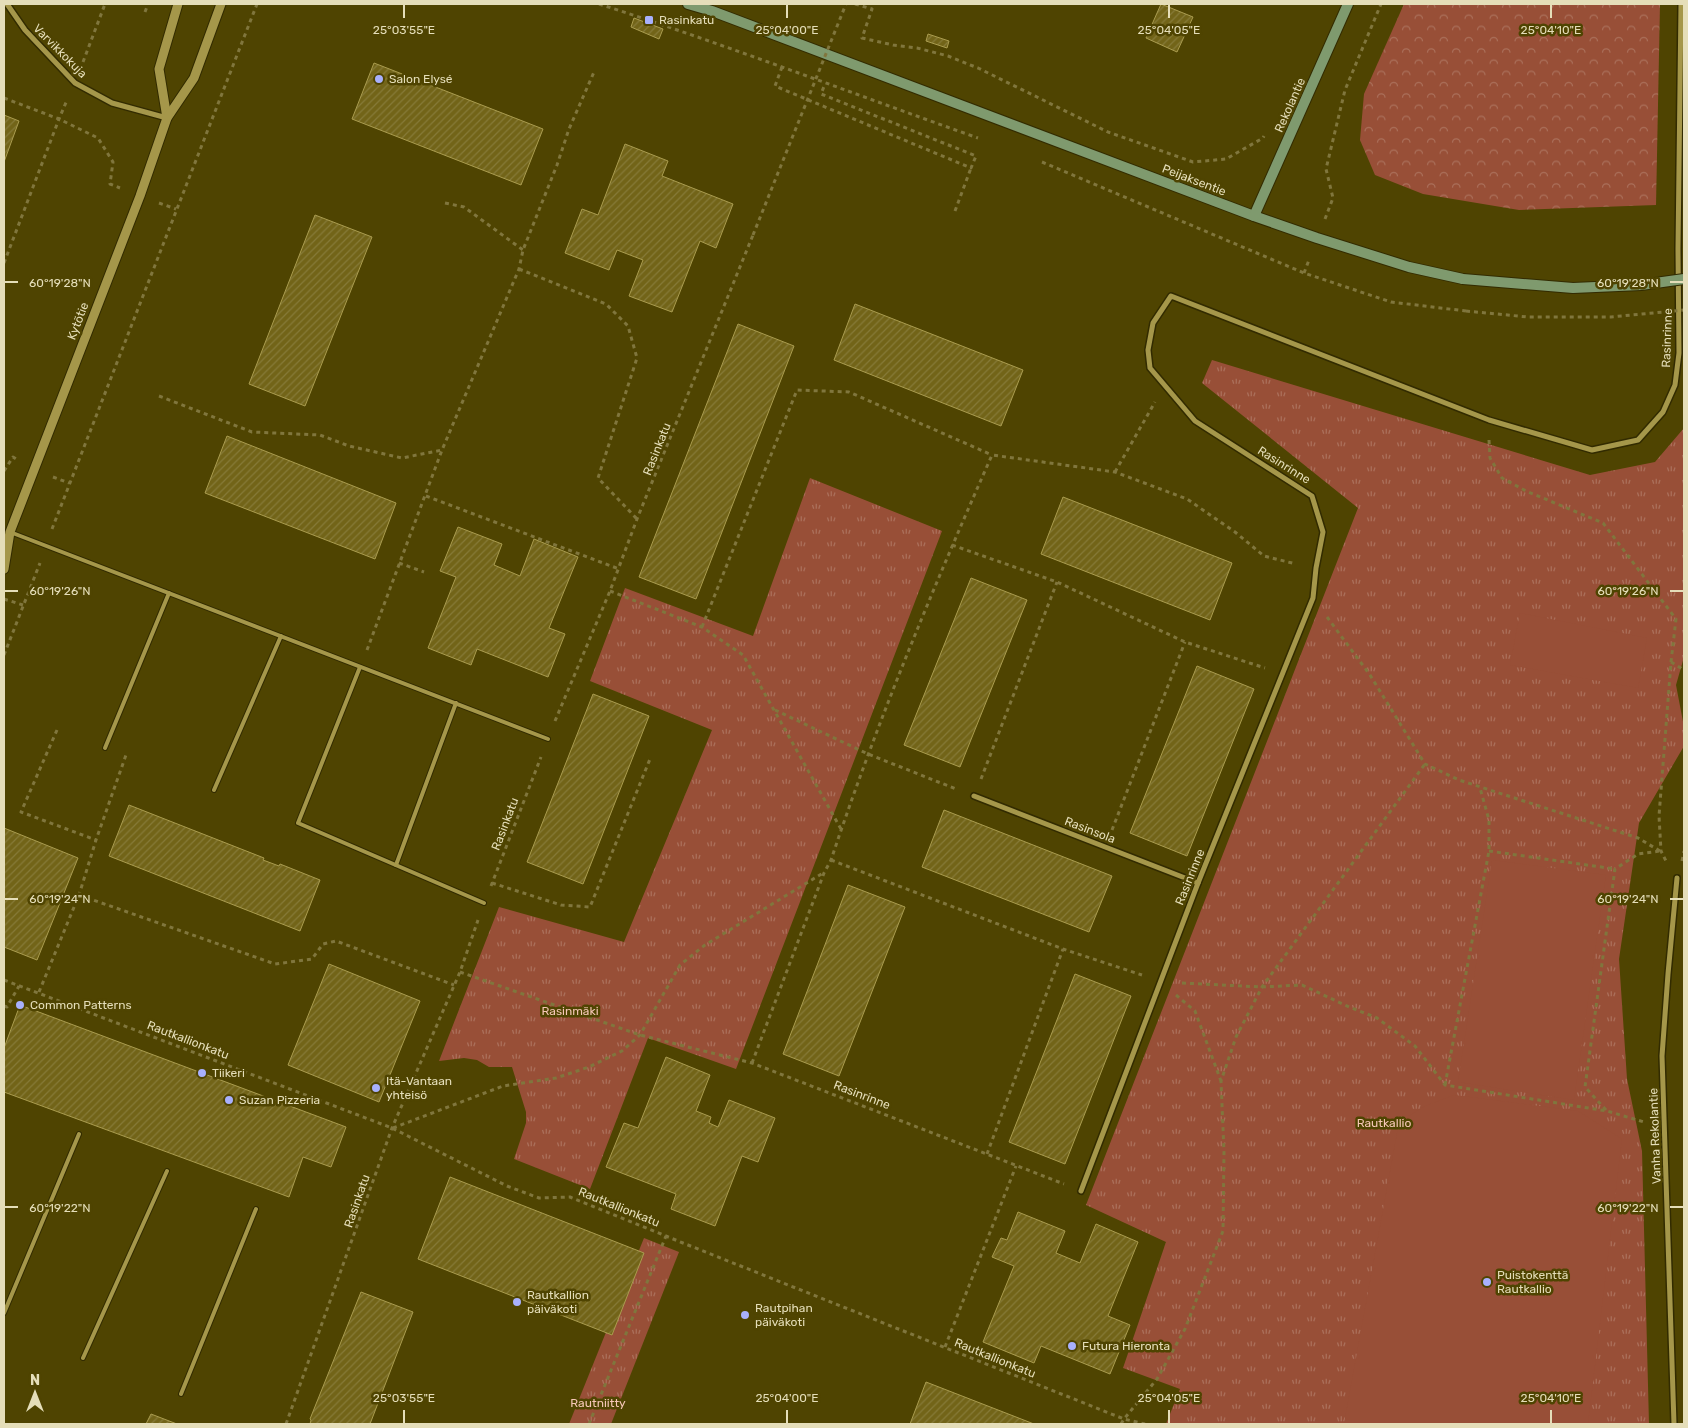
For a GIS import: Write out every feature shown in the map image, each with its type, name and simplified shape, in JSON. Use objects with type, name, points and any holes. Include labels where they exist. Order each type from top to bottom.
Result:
[{"type":"main road","name":"Peijaksentie","points":[[688,4],[712,10],[1254,216],[1409,267],[1463,279],[1573,288],[1641,285],[1684,278]]},
{"type":"main road","name":"Peijaksentie","points":[[703,4],[712,10]]},
{"type":"main road","name":"Rekolantie","points":[[1254,216],[1348,4]]},
{"type":"street","name":"Varvikkokuja","points":[[7,4],[25,30],[75,83],[112,103],[167,118]]},
{"type":"street","name":"Kytötie","points":[[167,118],[159,69],[178,4]]},
{"type":"street","name":"Kytötie","points":[[4,569],[6,534],[140,196],[167,118],[194,78],[221,4]]},
{"type":"street","name":"Rasinrinne","points":[[1081,1190],[1198,883],[1313,598],[1316,568],[1323,532],[1312,496],[1196,421],[1150,368],[1148,350],[1152,323],[1171,296],[1489,420],[1592,450],[1638,440],[1663,412],[1675,385],[1679,353],[1678,249],[1681,4]]},
{"type":"street","name":"Rasinsola","points":[[974,796],[1198,883]]},
{"type":"street","name":"Vanha Rekolantie","points":[[1674,1424],[1662,1056],[1677,878]]},
{"type":"lane","points":[[6,534],[46,546],[548,739]]},
{"type":"lane","points":[[105,748],[169,593]]},
{"type":"lane","points":[[214,790],[281,636]]},
{"type":"lane","points":[[360,667],[298,823],[484,903]]},
{"type":"lane","points":[[396,865],[456,703]]},
{"type":"lane","points":[[4,1312],[79,1134]]},
{"type":"lane","points":[[83,1358],[166,1171]]},
{"type":"lane","points":[[181,1394],[256,1209]]},
{"type":"path","points":[[4,263],[105,4]]},
{"type":"path","points":[[145,12],[148,4]]},
{"type":"path","points":[[4,656],[72,474],[257,4]]},
{"type":"path","points":[[599,4],[782,67],[984,140]]},
{"type":"path","name":"Rasinkatu","points":[[286,1424],[392,1128],[460,972],[484,903],[548,739],[619,569],[637,520],[846,4]]},
{"type":"path","points":[[855,4],[872,9],[862,38],[893,46],[918,48],[948,56],[978,68],[1108,132],[1193,162],[1226,159],[1263,138],[1267,129]]},
{"type":"path","points":[[1304,273],[1333,198],[1326,169],[1345,90],[1380,4]]},
{"type":"path","points":[[782,67],[775,86],[971,168]]},
{"type":"path","points":[[360,667],[442,450],[519,269],[523,250],[557,165],[569,129],[594,72]]},
{"type":"path","points":[[825,84],[821,94],[976,156],[955,212]]},
{"type":"path","points":[[4,98],[59,119],[98,138],[113,162],[110,184],[176,209]]},
{"type":"path","points":[[1040,161],[1304,273],[1391,302],[1528,317],[1611,317],[1684,310]]},
{"type":"path","points":[[445,202],[464,207],[523,250]]},
{"type":"path","points":[[519,269],[606,304],[628,326],[637,358],[598,478],[637,520]]},
{"type":"path","points":[[1115,472],[1166,385]]},
{"type":"path","points":[[702,627],[797,390],[849,392],[992,455],[1115,472],[1187,499],[1235,532],[1264,556],[1316,568]]},
{"type":"path","points":[[159,396],[252,432],[320,435],[348,446],[402,458],[442,450]]},
{"type":"path","points":[[752,1063],[824,872],[831,860],[868,754],[952,545],[992,455]]},
{"type":"path","points":[[1490,458],[1502,478],[1526,491],[1603,523],[1676,619],[1659,816],[1661,851],[1677,878]]},
{"type":"path","points":[[426,496],[619,569]]},
{"type":"path","points":[[952,545],[1057,582],[1185,642],[1283,674]]},
{"type":"path","points":[[399,563],[424,572]]},
{"type":"path","points":[[775,710],[868,754],[974,796],[1057,582]]},
{"type":"path","points":[[610,590],[702,627],[743,656],[841,830]]},
{"type":"path","points":[[1313,598],[1370,675],[1425,764],[1459,780],[1638,838],[1661,851]]},
{"type":"path","points":[[4,600],[23,605]]},
{"type":"path","points":[[1106,847],[1185,642]]},
{"type":"path","points":[[1671,662],[1684,670]]},
{"type":"path","points":[[57,730],[22,812],[96,840]]},
{"type":"path","points":[[38,992],[79,895],[126,755]]},
{"type":"path","points":[[492,883],[561,905],[590,907],[650,759]]},
{"type":"path","points":[[1221,1081],[1236,1037],[1262,987],[1425,764]]},
{"type":"path","points":[[1445,1085],[1489,851],[1490,820],[1480,787]]},
{"type":"path","points":[[1489,851],[1615,869],[1638,854],[1661,851]]},
{"type":"path","points":[[831,860],[1062,948],[1160,982],[1262,987],[1302,985],[1377,1018],[1415,1046],[1445,1085],[1607,1111],[1665,1129]]},
{"type":"path","points":[[1607,1111],[1585,1087],[1615,869]]},
{"type":"path","points":[[392,1128],[503,1086],[556,1078],[589,1067],[622,1051],[640,1035],[680,965],[705,945],[824,872]]},
{"type":"path","points":[[79,895],[275,964],[312,958],[323,944],[336,941],[454,985]]},
{"type":"path","points":[[987,1154],[1062,948]]},
{"type":"path","name":"Rasinrinne","points":[[460,972],[640,1035],[752,1063],[1081,1190]]},
{"type":"path","name":"Rautkallionkatu","points":[[4,980],[392,1128],[507,1186],[539,1198],[570,1197],[1124,1419],[1145,1424]]},
{"type":"path","points":[[1121,1424],[1158,1379],[1185,1329],[1223,1230],[1224,1152],[1221,1081],[1195,1011],[1160,982]]},
{"type":"path","points":[[4,1006],[8,1007],[19,986]]},
{"type":"path","points":[[945,1347],[1016,1166]]},
{"type":"path","points":[[589,1424],[666,1236]]},
{"type":"path","points":[[1124,1419],[1125,1424]]},
{"type":"green space","points":[[1404,4],[1660,4],[1656,205],[1519,210],[1423,194],[1375,175],[1360,140],[1364,94]]},
{"type":"green space","name":"Rautkallio","points":[[1212,360],[1590,475],[1655,462],[1684,428],[1684,657],[1676,685],[1684,727],[1684,746],[1639,823],[1619,959],[1627,1079],[1642,1151],[1649,1424],[1166,1424],[1180,1389],[1123,1368],[1166,1242],[1086,1205],[1358,508],[1202,383]]},
{"type":"green space","name":"Rasinmäki","points":[[810,478],[942,531],[736,1069],[648,1038],[590,1189],[514,1159],[526,1123],[526,1112],[512,1067],[489,1067],[477,1060],[464,1058],[439,1061],[499,907],[624,942],[712,730],[590,681],[625,588],[753,636]]},
{"type":"green space","points":[[1520,613],[1647,638],[1638,688],[1510,665]]},
{"type":"green space","points":[[1492,860],[1606,875],[1574,1100],[1458,1082]]},
{"type":"green space","name":"Puistokenttä Rautkallio","points":[[1454,1095],[1578,1111],[1622,1139],[1588,1424],[1344,1424],[1399,1122],[1425,1106]]},
{"type":"green space","name":"Rautniitty","points":[[644,1238],[679,1252],[611,1424],[569,1424]]},
{"type":"building","points":[[1161,4],[1193,17],[1177,52],[1146,38]]},
{"type":"building","points":[[634,18],[663,29],[659,39],[631,27]]},
{"type":"building","points":[[928,34],[949,41],[947,48],[926,41]]},
{"type":"building","points":[[374,63],[543,129],[521,185],[352,119]]},
{"type":"building","points":[[4,115],[19,121],[4,162]]},
{"type":"building","points":[[625,144],[668,161],[662,176],[733,204],[716,248],[700,241],[672,312],[629,296],[643,260],[617,250],[609,270],[565,253],[582,209],[598,215]]},
{"type":"building","points":[[315,215],[372,237],[305,406],[249,384]]},
{"type":"building","points":[[855,304],[1023,370],[1001,426],[834,360]]},
{"type":"building","points":[[738,324],[794,346],[696,599],[639,577]]},
{"type":"building","points":[[227,436],[396,503],[375,559],[205,493]]},
{"type":"building","points":[[1063,497],[1232,563],[1210,620],[1041,554]]},
{"type":"building","points":[[458,527],[502,544],[494,565],[520,576],[534,539],[578,557],[549,628],[565,634],[548,677],[477,649],[471,665],[428,648],[456,577],[440,571]]},
{"type":"building","points":[[971,578],[1027,600],[960,767],[904,745]]},
{"type":"building","points":[[1197,666],[1254,689],[1187,856],[1130,833]]},
{"type":"building","points":[[593,694],[649,716],[583,884],[527,862]]},
{"type":"building","points":[[129,805],[264,858],[263,860],[279,866],[280,864],[320,880],[300,931],[109,856]]},
{"type":"building","points":[[944,810],[1112,876],[1089,932],[922,867]]},
{"type":"building","points":[[4,828],[78,858],[37,960],[4,947]]},
{"type":"building","points":[[848,885],[905,907],[839,1076],[783,1054]]},
{"type":"building","points":[[329,964],[420,1001],[379,1102],[288,1065]]},
{"type":"building","points":[[1075,974],[1131,996],[1065,1164],[1009,1142]]},
{"type":"building","points":[[20,1005],[346,1127],[331,1167],[303,1157],[289,1197],[4,1092],[4,1048]]},
{"type":"building","points":[[666,1057],[710,1075],[696,1111],[711,1117],[709,1123],[718,1127],[729,1100],[775,1118],[758,1162],[742,1156],[715,1226],[671,1209],[676,1194],[606,1167],[624,1123],[638,1128]]},
{"type":"building","points":[[450,1177],[644,1253],[612,1335],[418,1259]]},
{"type":"building","points":[[1018,1212],[1065,1231],[1056,1253],[1080,1263],[1096,1224],[1138,1242],[1108,1316],[1130,1325],[1110,1374],[1041,1346],[1034,1363],[983,1342],[1014,1266],[992,1257],[1001,1238],[1007,1240]]},
{"type":"building","points":[[361,1292],[413,1312],[370,1424],[310,1424],[310,1419]]},
{"type":"building","points":[[926,1382],[1034,1424],[910,1424]]},
{"type":"building","points":[[151,1414],[177,1424],[146,1424]]},
{"type":"place","name":"Rasinkatu","points":[[649,20]]},
{"type":"place","name":"Salon Elysé","points":[[379,79]]},
{"type":"place","name":"Common Patterns","points":[[20,1005]]},
{"type":"place","name":"Tiikeri","points":[[202,1073]]},
{"type":"place","name":"Itä-Vantaan yhteisö","points":[[376,1088]]},
{"type":"place","name":"Suzan Pizzeria","points":[[229,1100]]},
{"type":"place","name":"Puistokenttä Rautkallio","points":[[1487,1282]]},
{"type":"place","name":"Rautkallion päiväkoti","points":[[517,1302]]},
{"type":"place","name":"Rautpihan päiväkoti","points":[[745,1315]]},
{"type":"place","name":"Futura Hieronta","points":[[1072,1346]]}]
